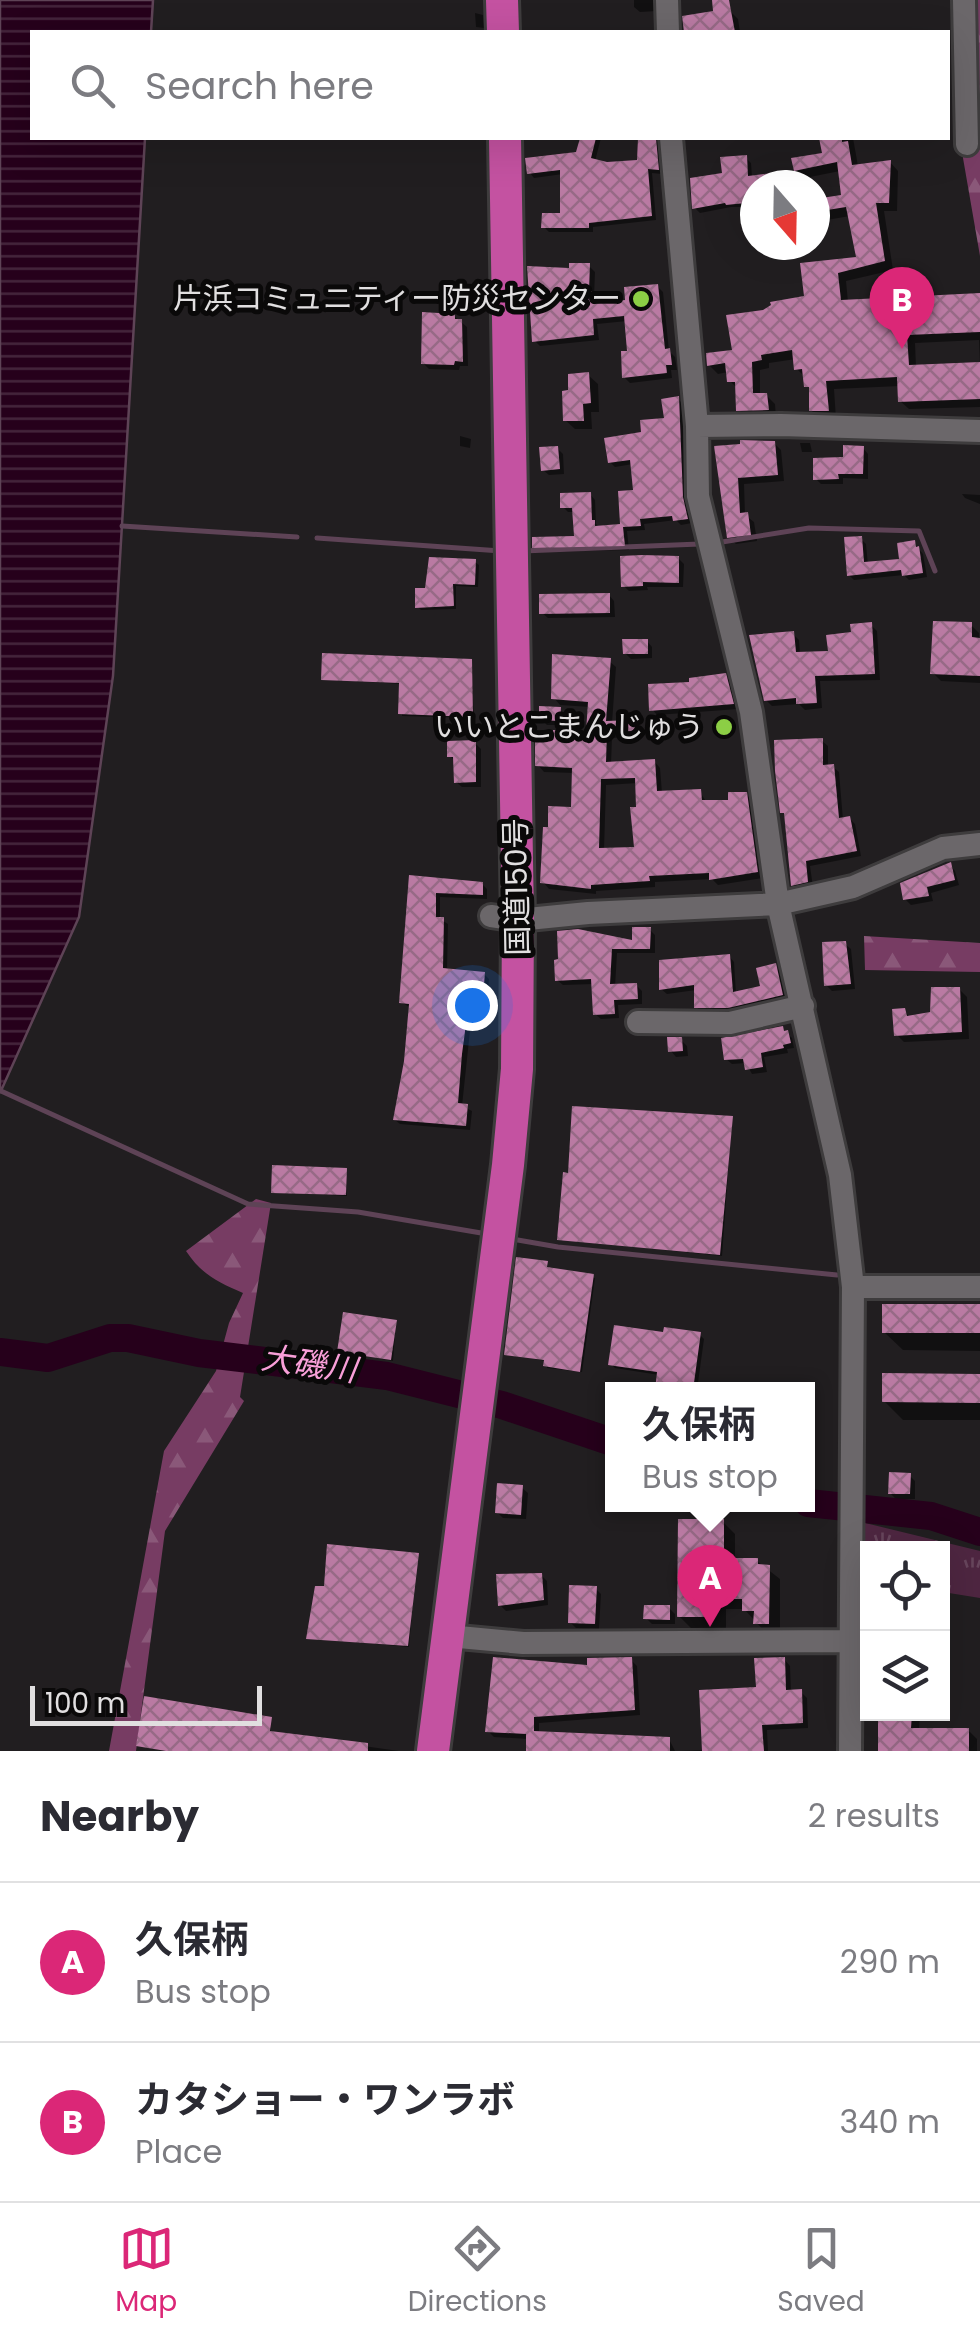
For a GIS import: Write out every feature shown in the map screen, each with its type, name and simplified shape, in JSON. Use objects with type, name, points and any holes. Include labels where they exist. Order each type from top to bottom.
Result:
[{"type":"highway","points":[[502,0],[503,30]]},
{"type":"highway","name":"国道150号","points":[[433,1751],[517,1069],[505,918],[505,140]]},
{"type":"street","points":[[667,0],[668,30]]},
{"type":"street","points":[[964,0],[967,144]]},
{"type":"street","points":[[671,140],[697,426],[698,496],[751,712],[778,904],[840,1175],[852,1287],[850,1751]]},
{"type":"street","points":[[697,426],[980,431]]},
{"type":"street","points":[[505,918],[778,904],[853,887],[943,848],[980,844]]},
{"type":"street","points":[[638,1022],[730,1024],[803,1006]]},
{"type":"street","points":[[852,1287],[980,1287]]},
{"type":"street","points":[[448,1636],[540,1643],[848,1641]]},
{"type":"green space","points":[[960,0],[980,0],[980,256],[963,158]]},
{"type":"green space","points":[[864,936],[980,943],[980,972],[865,970]]},
{"type":"green space","points":[[256,1199],[271,1203],[240,1397],[244,1401],[165,1531],[136,1751],[109,1751],[164,1451],[216,1371],[229,1323],[243,1293],[211,1277],[186,1251]]},
{"type":"green space","points":[[861,1522],[939,1541],[863,1541]]},
{"type":"green space","points":[[950,1544],[980,1551],[980,1598],[950,1593]]},
{"type":"shaded area","points":[[0,0],[153,0],[151,30],[30,30],[30,140],[145,140],[113,676],[79,917],[0,1093]]},
{"type":"building","points":[[712,0],[729,0],[735,30],[684,30],[682,16],[713,11]]},
{"type":"building","points":[[579,140],[596,140],[591,158],[607,162],[637,160],[638,140],[656,140],[659,170],[648,169],[652,216],[589,223],[589,228],[541,228],[542,213],[560,213],[560,170],[527,174],[525,158],[576,152]]},
{"type":"building","points":[[819,140],[842,140],[848,141],[852,165],[891,160],[889,203],[876,203],[885,261],[838,273],[841,300],[980,293],[980,332],[907,335],[909,365],[980,362],[980,399],[898,402],[897,377],[826,381],[829,411],[809,411],[809,387],[804,387],[802,369],[794,370],[792,350],[761,355],[762,360],[752,362],[753,393],[767,393],[769,410],[736,411],[735,382],[727,382],[725,363],[707,366],[706,353],[732,350],[726,315],[763,310],[770,302],[804,296],[800,263],[856,257],[846,207],[830,210],[830,197],[841,195],[837,162],[794,170],[791,158],[822,153]]},
{"type":"building","points":[[747,155],[748,170],[740,170],[740,204],[692,209],[690,178],[722,173],[720,157]]},
{"type":"building","points":[[569,263],[590,263],[589,291],[593,304],[625,300],[624,287],[658,284],[665,349],[670,348],[672,365],[666,365],[667,373],[622,378],[621,351],[627,351],[624,316],[593,319],[594,335],[532,342],[527,266],[569,268]]},
{"type":"building","points":[[422,312],[455,314],[455,319],[462,319],[463,362],[421,364]]},
{"type":"building","points":[[589,372],[591,403],[583,404],[584,421],[563,421],[562,391],[568,390],[568,374]]},
{"type":"building","points":[[679,396],[683,497],[688,519],[640,519],[641,526],[623,527],[625,546],[532,548],[532,537],[574,536],[572,508],[560,508],[560,493],[591,492],[595,526],[620,524],[618,491],[633,490],[630,460],[608,463],[604,438],[641,432],[640,420],[664,418],[661,399]]},
{"type":"building","points":[[740,440],[775,441],[778,475],[738,478],[740,513],[748,512],[751,535],[727,538],[714,446],[740,444]]},
{"type":"building","points":[[843,445],[864,446],[863,474],[813,480],[813,458],[843,457]]},
{"type":"building","points":[[558,446],[560,469],[541,471],[539,447]]},
{"type":"building","points":[[862,536],[864,562],[899,559],[897,543],[915,540],[923,573],[902,576],[901,570],[847,576],[844,537]]},
{"type":"building","points":[[620,556],[679,556],[679,583],[643,582],[643,586],[621,587]]},
{"type":"building","points":[[429,557],[476,559],[475,585],[453,584],[454,606],[415,608],[415,588],[425,588]]},
{"type":"building","points":[[610,593],[610,613],[539,614],[539,594]]},
{"type":"building","points":[[933,621],[972,622],[972,637],[980,638],[980,676],[930,674]]},
{"type":"building","points":[[872,622],[875,674],[815,676],[817,703],[796,704],[796,698],[764,701],[749,635],[794,631],[796,652],[828,651],[826,635],[851,632],[850,624]]},
{"type":"building","points":[[622,639],[648,639],[648,654],[623,654]]},
{"type":"building","points":[[322,653],[472,659],[473,717],[398,714],[399,683],[321,680]]},
{"type":"building","points":[[552,654],[611,658],[606,721],[634,720],[635,731],[607,732],[606,762],[655,759],[657,791],[701,789],[702,800],[728,800],[728,792],[747,792],[758,872],[709,880],[709,873],[649,876],[650,881],[591,885],[591,889],[540,883],[548,806],[571,807],[572,768],[535,766],[535,739],[553,739],[553,730],[586,732],[588,702],[551,699]],"holes":[[[635,778],[636,807],[630,807],[634,847],[599,848],[601,779]]]},
{"type":"building","points":[[726,673],[734,704],[649,711],[648,684],[689,682],[689,678]]},
{"type":"building","points":[[539,706],[561,707],[560,721],[539,720]]},
{"type":"building","points":[[823,738],[823,765],[834,764],[839,818],[850,816],[857,851],[806,861],[808,882],[791,886],[774,740]]},
{"type":"building","points":[[476,740],[476,782],[454,783],[453,757],[447,757],[447,741]]},
{"type":"building","points":[[951,862],[955,880],[927,887],[929,896],[903,900],[900,883]]},
{"type":"building","points":[[409,875],[483,882],[483,895],[436,893],[436,917],[444,917],[443,968],[485,972],[482,1010],[468,1009],[462,1054],[458,1103],[468,1104],[466,1126],[393,1120],[409,1004],[399,1003]]},
{"type":"building","points":[[632,927],[651,927],[650,949],[612,949],[610,984],[637,983],[638,999],[614,1000],[615,1014],[593,1015],[591,979],[555,981],[557,931],[578,929],[632,940]]},
{"type":"building","points":[[846,941],[851,984],[824,986],[822,942]]},
{"type":"building","points":[[730,954],[733,992],[760,986],[756,968],[776,963],[783,995],[728,1008],[694,1008],[694,985],[659,990],[659,960]]},
{"type":"building","points":[[931,987],[960,987],[962,1032],[894,1036],[892,1009],[905,1008],[907,1016],[930,1012]]},
{"type":"building","points":[[783,1026],[791,1043],[761,1053],[763,1067],[745,1070],[743,1059],[724,1060],[721,1038]]},
{"type":"building","points":[[667,1037],[682,1037],[683,1051],[668,1052]]},
{"type":"building","points":[[572,1106],[733,1116],[720,1255],[557,1240],[563,1172],[568,1173]]},
{"type":"building","points":[[272,1165],[347,1168],[346,1195],[271,1193]]},
{"type":"building","points":[[516,1257],[548,1261],[547,1267],[594,1274],[580,1372],[543,1366],[544,1360],[504,1355]]},
{"type":"building","points":[[882,1304],[980,1304],[980,1333],[882,1333]]},
{"type":"building","points":[[343,1312],[397,1320],[391,1360],[337,1352]]},
{"type":"building","points":[[614,1325],[663,1332],[664,1327],[701,1332],[694,1382],[656,1382],[657,1372],[608,1365]]},
{"type":"building","points":[[882,1373],[980,1374],[980,1403],[882,1402]]},
{"type":"building","points":[[889,1472],[911,1473],[910,1494],[888,1494]]},
{"type":"building","points":[[497,1483],[523,1485],[521,1515],[495,1513]]},
{"type":"building","points":[[678,1519],[724,1519],[724,1558],[758,1558],[758,1564],[770,1565],[769,1624],[753,1624],[754,1611],[742,1611],[742,1599],[715,1599],[715,1617],[677,1617]]},
{"type":"building","points":[[327,1544],[419,1553],[408,1646],[306,1639],[315,1586],[324,1586]]},
{"type":"building","points":[[542,1573],[544,1600],[498,1606],[496,1574]]},
{"type":"building","points":[[569,1585],[597,1586],[595,1624],[568,1623]]},
{"type":"building","points":[[644,1605],[670,1605],[670,1620],[643,1619]]},
{"type":"building","points":[[493,1657],[587,1665],[587,1658],[632,1657],[635,1710],[534,1717],[534,1731],[670,1737],[670,1751],[526,1751],[526,1734],[485,1732]]},
{"type":"building","points":[[785,1657],[786,1690],[802,1689],[803,1723],[762,1725],[764,1751],[702,1751],[699,1690],[756,1687],[754,1658]]},
{"type":"building","points":[[144,1696],[272,1717],[270,1731],[368,1743],[368,1751],[166,1751],[136,1746]]},
{"type":"building","points":[[878,1721],[912,1721],[911,1728],[969,1728],[969,1751],[878,1751]]},
{"type":"waterway","points":[[122,526],[297,537]]},
{"type":"waterway","points":[[716,543],[809,528],[919,531],[935,571]]},
{"type":"waterway","points":[[317,538],[501,551]]},
{"type":"waterway","points":[[522,551],[700,544]]},
{"type":"waterway","points":[[1,1091],[248,1204],[358,1212],[487,1234]]},
{"type":"waterway","points":[[512,1239],[837,1275]]},
{"type":"waterway","name":"大磯川","points":[[0,1352],[48,1358],[110,1338],[128,1338],[199,1353],[387,1376],[502,1405],[605,1440]]},
{"type":"waterway","name":"大磯川","points":[[815,1504],[931,1516],[980,1532]]},
{"type":"place","name":"片浜コミュニティー防災センター","points":[[641,299]]},
{"type":"place","name":"カタショー・ワンラボ","points":[[902,349]]},
{"type":"place","name":"いいとこまんじゅう","points":[[724,727]]},
{"type":"place","name":"久保柄","points":[[710,1627]]}]
